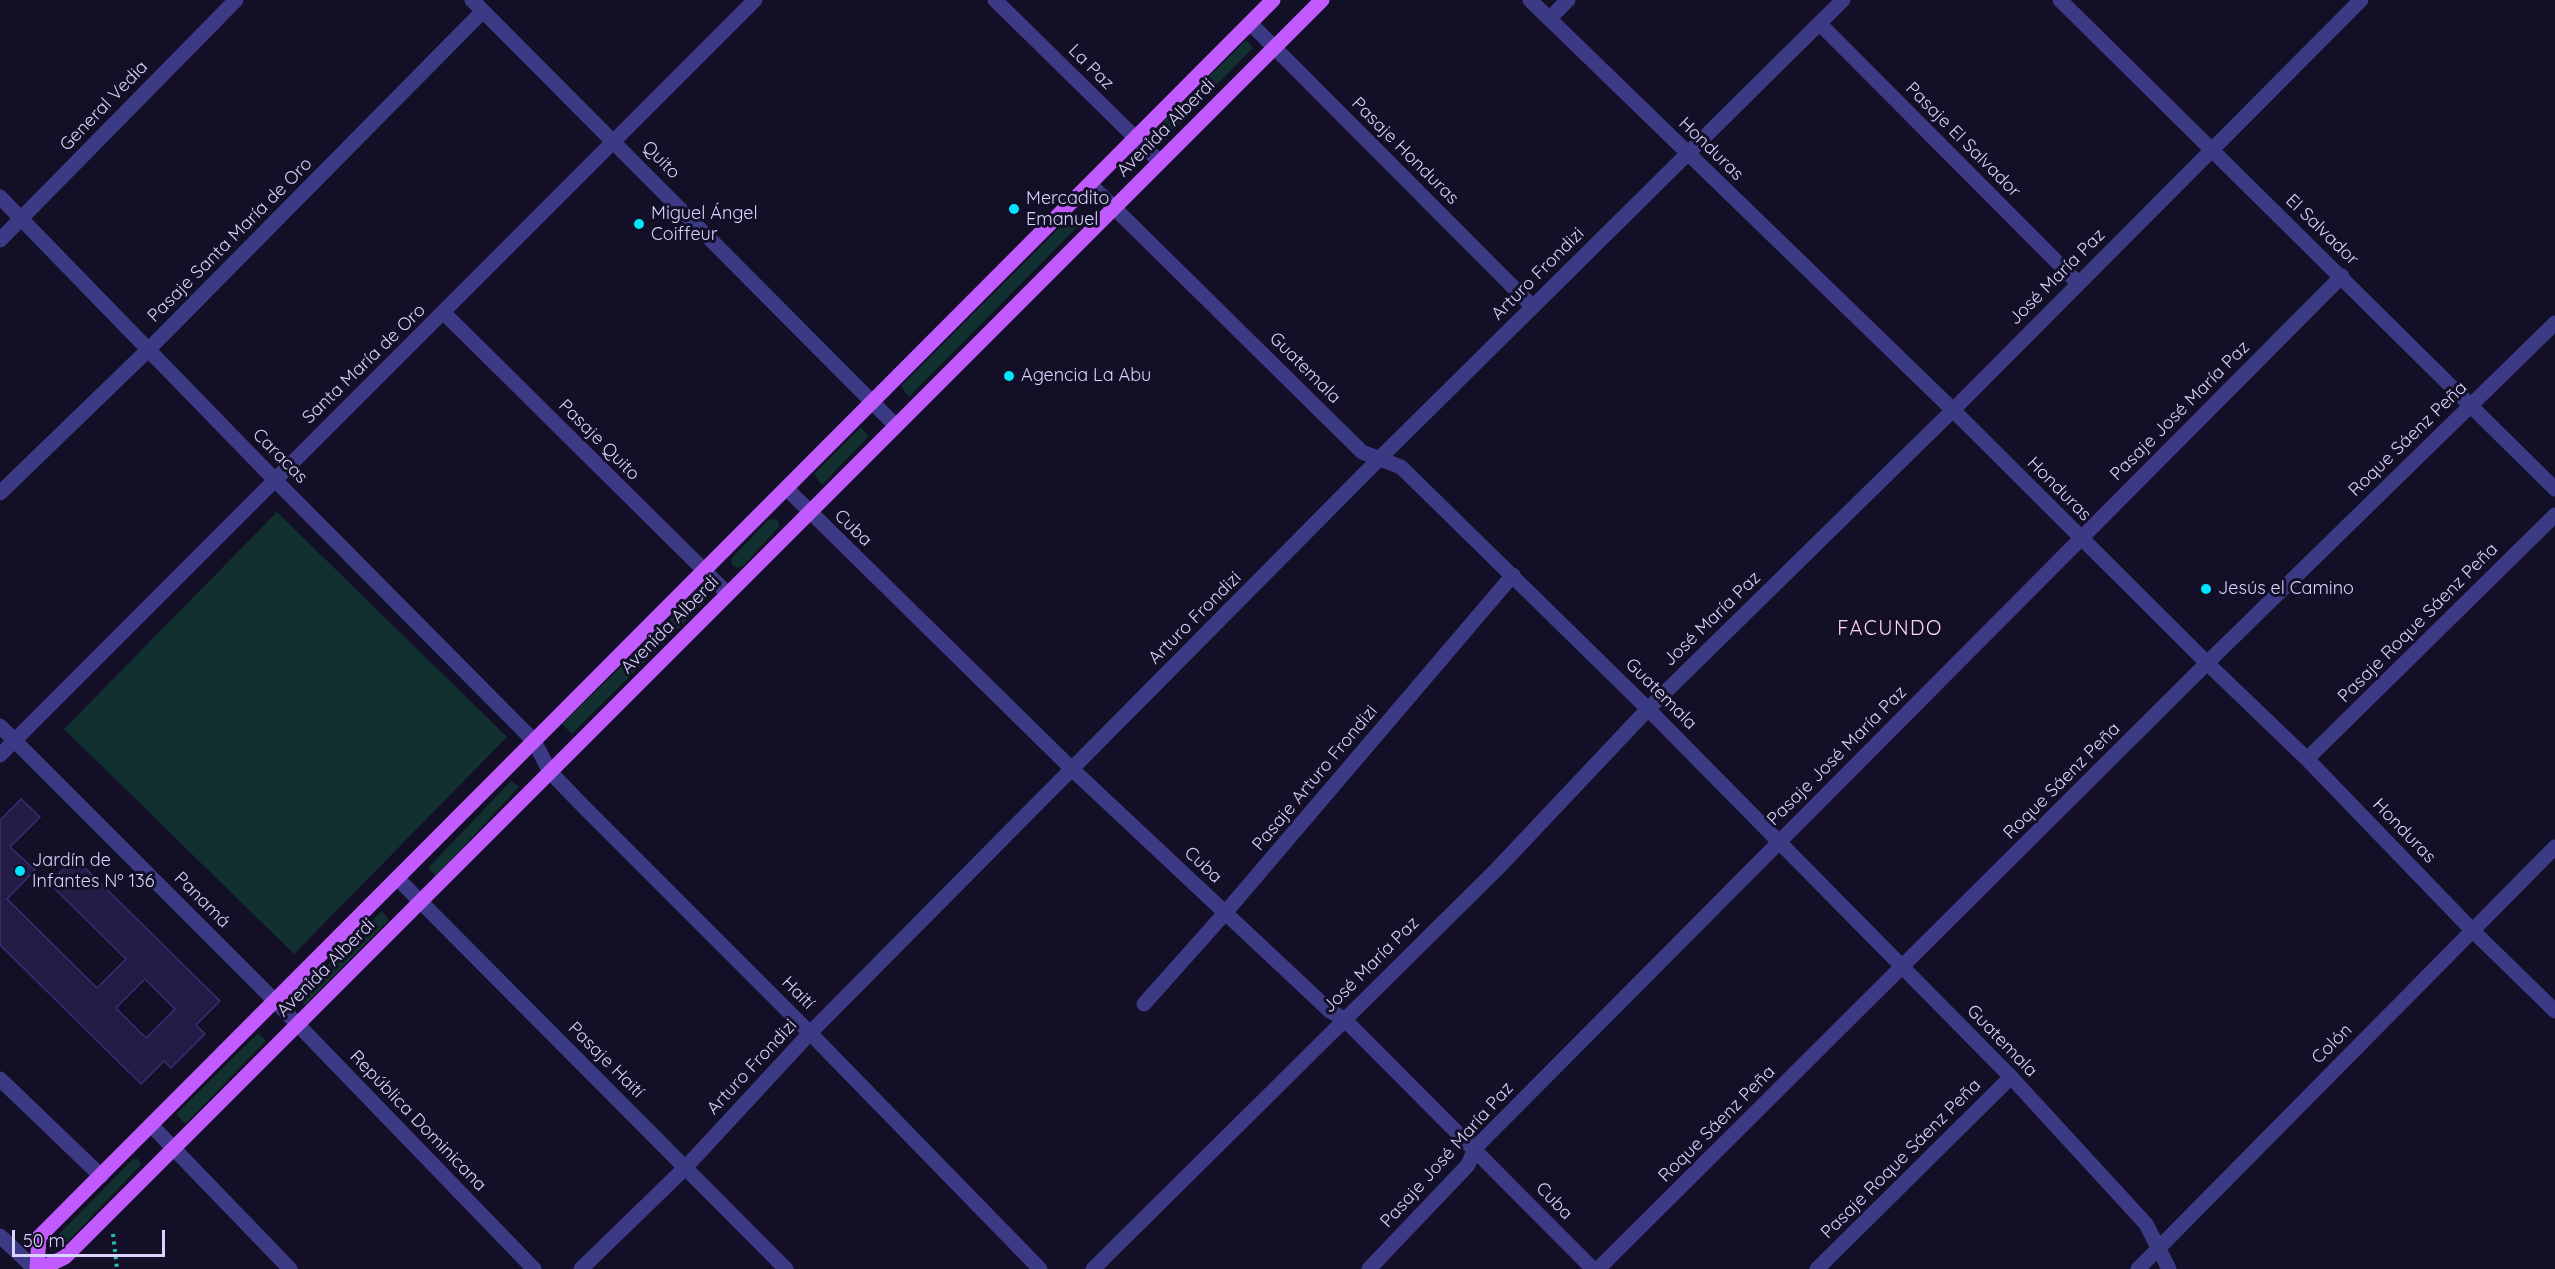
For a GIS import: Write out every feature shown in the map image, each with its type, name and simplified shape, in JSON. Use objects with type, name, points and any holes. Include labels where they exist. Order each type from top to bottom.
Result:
[{"type":"main road","name":"Avenida Alberdi","points":[[1273,0],[39,1237],[37,1269],[65,1257],[1322,0]]},
{"type":"street","name":"General Vedia","points":[[0,240],[236,0]]},
{"type":"street","name":"Santa María de Oro","points":[[0,755],[274,478],[444,313],[755,0]]},
{"type":"street","name":"La Paz","points":[[995,0],[1160,162]]},
{"type":"street","name":"Honduras","points":[[1530,0],[1953,410],[2081,539],[2307,759],[2472,930],[2555,1011]]},
{"type":"street","points":[[1550,18],[1568,0]]},
{"type":"street","name":"Arturo Frondizi","points":[[581,1269],[686,1167],[810,1033],[1380,458],[1842,0]]},
{"type":"street","name":"El Salvador","points":[[2060,0],[2342,276],[2555,489]]},
{"type":"street","name":"José María Paz","points":[[1093,1269],[1497,869],[1648,709],[1953,410],[2361,0]]},
{"type":"street","name":"Quito","points":[[478,5],[896,426]]},
{"type":"street","name":"Pasaje Santa María de Oro","points":[[0,493],[148,350],[478,5]]},
{"type":"street","name":"Pasaje Honduras","points":[[1250,23],[1533,307]]},
{"type":"street","name":"Pasaje El Salvador","points":[[1820,24],[2078,283]]},
{"type":"street","name":"Guatemala","points":[[1090,184],[1362,452],[1401,467],[1648,709],[2011,1077],[2146,1224],[2157,1250],[2169,1269]]},
{"type":"street","name":"Caracas","points":[[0,197],[534,741]]},
{"type":"street","name":"Pasaje José María Paz","points":[[1369,1269],[1468,1165],[1475,1148],[2342,276]]},
{"type":"street","name":"Pasaje Quito","points":[[444,313],[728,594]]},
{"type":"street","name":"Roque Sáenz Peña","points":[[1599,1269],[2207,663],[2555,323]]},
{"type":"street","name":"Cuba","points":[[786,488],[1073,770],[1330,1011],[1344,1019],[1593,1269]]},
{"type":"street","name":"Pasaje Roque Sáenz Peña","points":[[2307,759],[2555,515]]},
{"type":"street","name":"Pasaje Arturo Frondizi","points":[[1144,1004],[1225,913],[1513,575]]},
{"type":"street","name":"Panamá","points":[[0,726],[275,1000]]},
{"type":"street","name":"Haití","points":[[534,741],[550,772],[810,1033],[1040,1269]]},
{"type":"street","name":"Colón","points":[[2138,1269],[2555,847]]},
{"type":"street","name":"Pasaje Haití","points":[[397,878],[786,1269]]},
{"type":"street","name":"República Dominicana","points":[[275,1000],[534,1269]]},
{"type":"street","name":"Pasaje Roque Sáenz Peña","points":[[1817,1269],[2011,1077]]},
{"type":"street","points":[[0,1079],[101,1176]]},
{"type":"street","points":[[151,1125],[290,1269]]},
{"type":"street","points":[[0,1236],[37,1269]]},
{"type":"path","points":[[112,1210],[117,1269]]},
{"type":"green space","points":[[1246,40],[1253,48],[1167,136],[1158,127]]},
{"type":"green space","points":[[1072,215],[1082,222],[909,397],[901,386]]},
{"type":"green space","points":[[861,427],[869,436],[822,485],[814,474]]},
{"type":"green space","points":[[277,512],[507,737],[294,954],[64,729]]},
{"type":"green space","points":[[768,520],[778,521],[779,527],[743,566],[738,568],[732,565],[731,559]]},
{"type":"green space","points":[[694,596],[703,604],[572,734],[562,724]]},
{"type":"green space","points":[[511,781],[519,787],[436,876],[428,868]]},
{"type":"green space","points":[[382,911],[389,920],[305,1005],[296,996]]},
{"type":"green space","points":[[258,1033],[266,1041],[185,1124],[176,1114]]},
{"type":"green space","points":[[133,1159],[138,1159],[141,1165],[68,1241],[62,1243],[59,1234]]},
{"type":"building","points":[[21,799],[40,817],[10,847],[35,870],[7,899],[97,988],[126,959],[49,883],[75,858],[220,1001],[196,1025],[205,1034],[171,1068],[164,1061],[141,1084],[0,945],[0,820]],"holes":[[[145,979],[175,1009],[146,1038],[116,1008]]]},
{"type":"place","name":"Mercadito Emanuel","points":[[1014,209]]},
{"type":"place","name":"Miguel Ángel Coiffeur","points":[[639,224]]},
{"type":"place","name":"Agencia La Abu","points":[[1009,376]]},
{"type":"place","name":"Jesús el Camino","points":[[2206,589]]},
{"type":"place","name":"Jardín de Infantes Nº 136","points":[[20,871]]},
{"type":"district","name":"FACUNDO","points":[[1890,629]]}]
